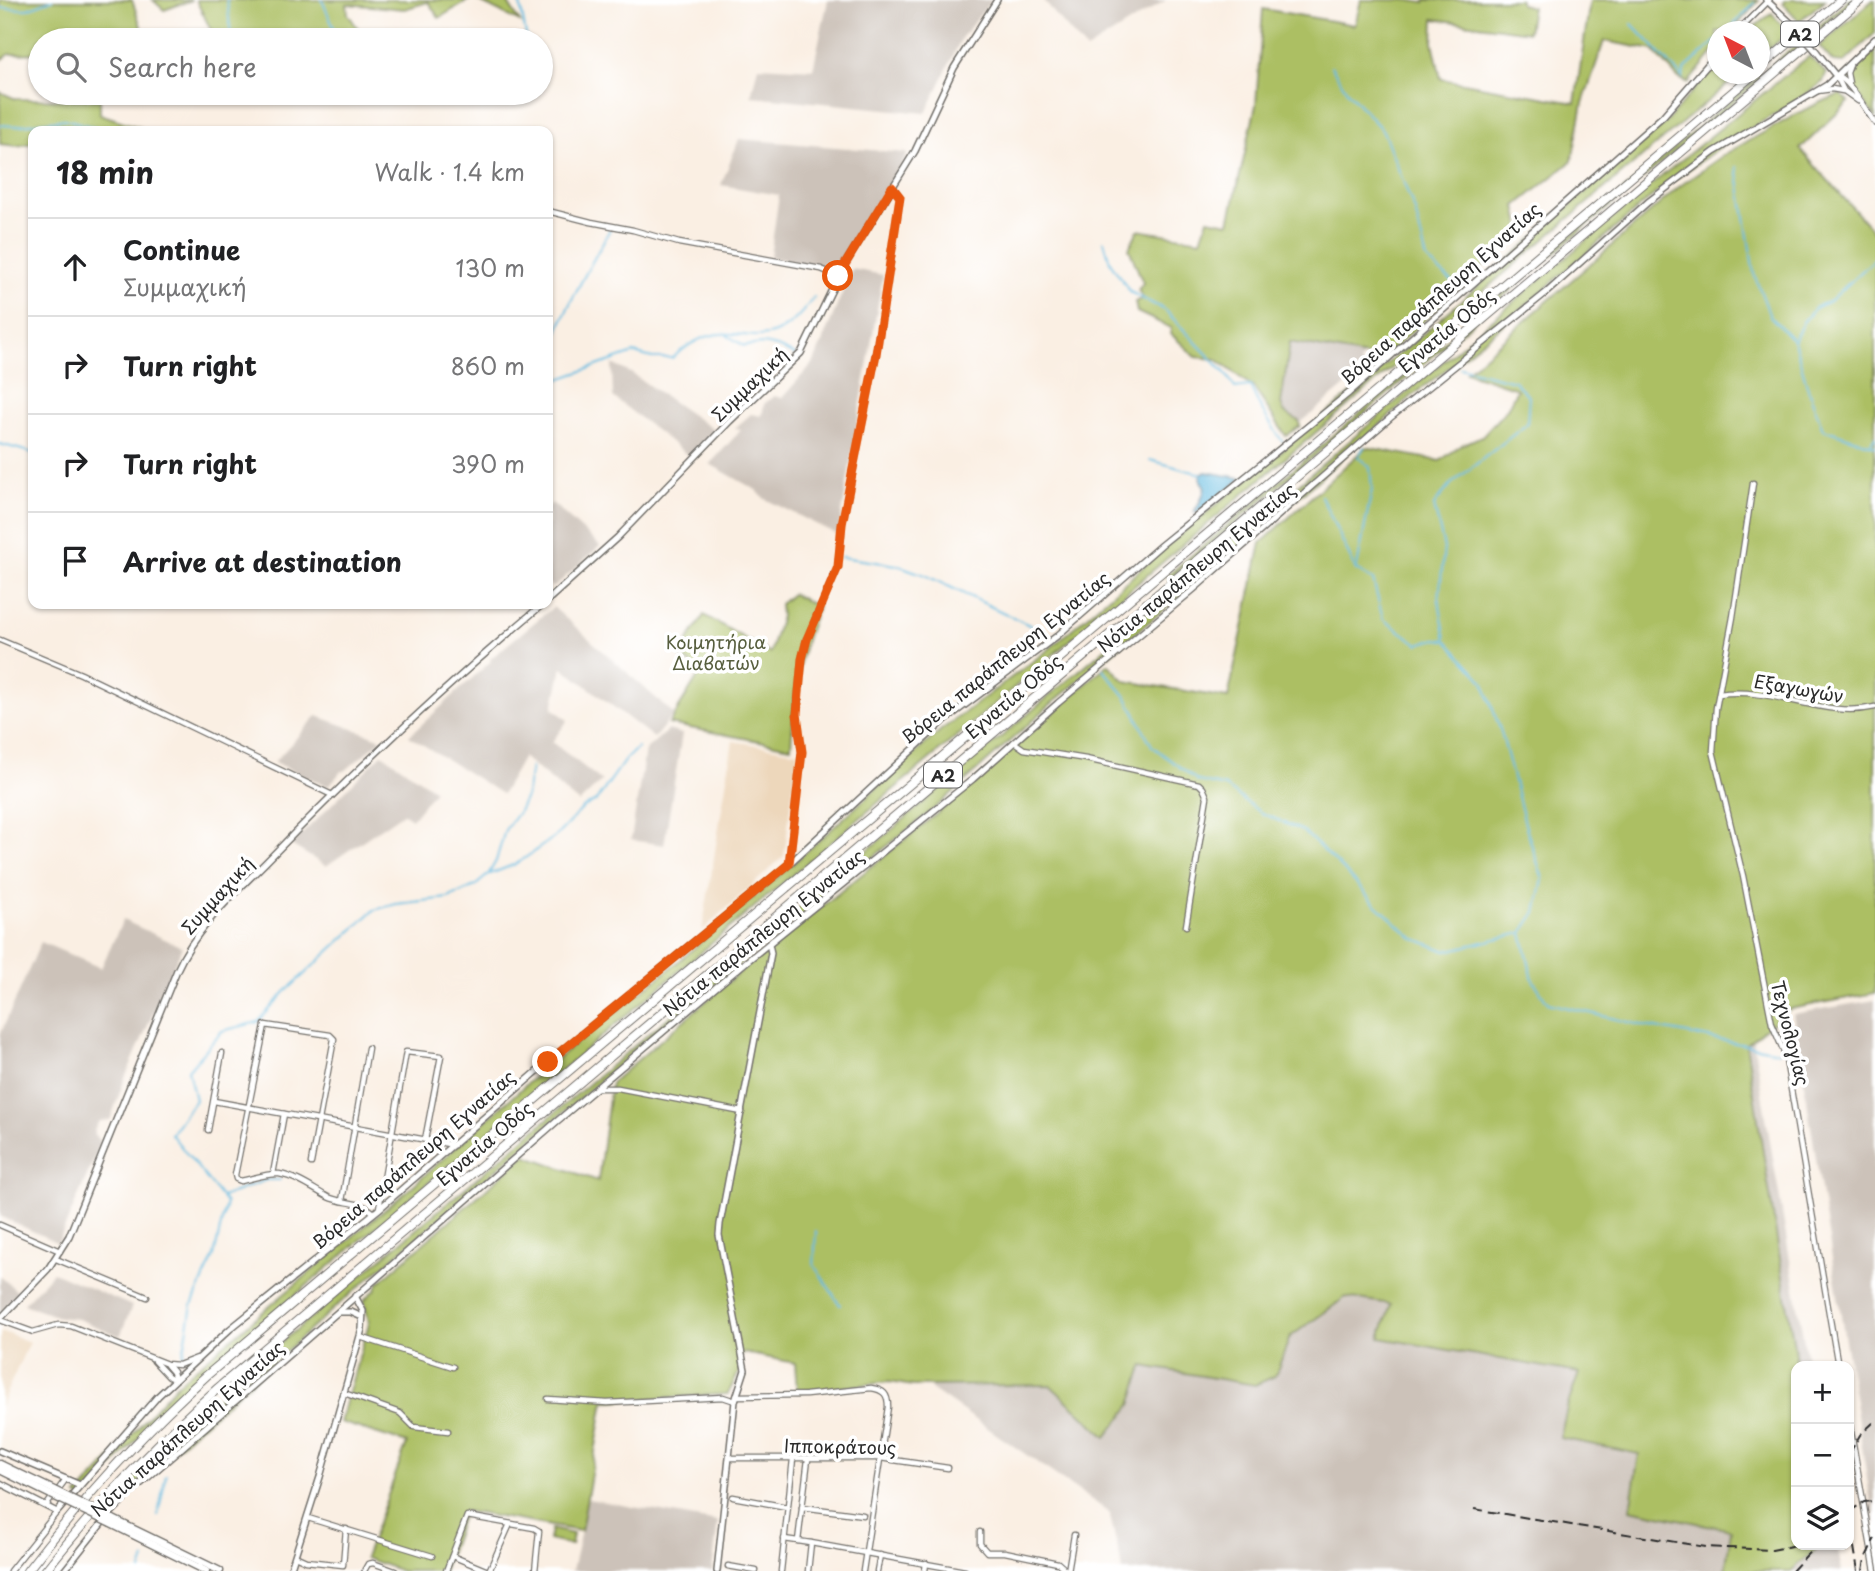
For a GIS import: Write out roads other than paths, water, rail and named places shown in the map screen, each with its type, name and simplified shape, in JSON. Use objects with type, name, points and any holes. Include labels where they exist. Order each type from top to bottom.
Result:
[{"type":"highway","name":"Α2","points":[[1770,59],[1841,0]]},
{"type":"highway","name":"Εγνατία Οδός","points":[[45,1571],[110,1492],[218,1388],[1861,0]]},
{"type":"highway","name":"Εγνατία Οδός","points":[[27,1571],[106,1476],[168,1411],[206,1376],[1742,84]]},
{"type":"main road","points":[[0,1464],[112,1521],[220,1571]]},
{"type":"main road","points":[[0,1470],[53,1492]]},
{"type":"main road","points":[[112,1521],[206,1571]]},
{"type":"street","name":"Συμμαχική","points":[[553,596],[618,537],[730,421],[792,363],[808,342],[838,276],[919,144],[966,46],[997,0]]},
{"type":"street","points":[[1748,21],[1768,0],[1816,51],[1846,92],[1875,123]]},
{"type":"street","name":"Νότια παράπλευρη Εγνατίας","points":[[64,1571],[106,1518],[138,1486],[597,1088],[769,944],[931,814],[1408,403],[1547,292],[1670,184],[1729,142],[1816,92],[1875,39]]},
{"type":"street","points":[[1849,84],[1847,73],[1851,63]]},
{"type":"street","name":"Βόρεια παράπλευρη Εγνατίας","points":[[10,1571],[79,1485],[175,1379],[248,1313],[377,1211],[548,1062],[789,864],[945,720],[1046,645],[1161,545],[1359,384],[1663,116],[1707,65]]},
{"type":"street","points":[[1836,76],[1844,78],[1858,102]]},
{"type":"street","points":[[1816,92],[1832,89],[1846,92]]},
{"type":"street","points":[[789,864],[802,752],[797,714],[802,659],[807,639],[838,567],[842,524],[878,347],[900,197],[892,187]]},
{"type":"street","points":[[553,212],[673,242],[821,270],[838,276]]},
{"type":"street","points":[[1719,694],[1753,483]]},
{"type":"street","name":"Συμμαχική","points":[[0,1319],[56,1259],[69,1236],[189,946],[202,927],[331,795],[454,679],[537,609]]},
{"type":"street","points":[[0,640],[81,674],[331,795]]},
{"type":"street","name":"Εξαγωγών","points":[[1719,694],[1738,691],[1765,694],[1844,711],[1875,708]]},
{"type":"street","name":"Τεχνολογίας","points":[[1719,694],[1713,751],[1772,1024],[1785,1054],[1837,1361]]},
{"type":"street","points":[[1014,742],[1024,748],[1199,784],[1203,788],[1207,797],[1186,926]]},
{"type":"street","points":[[717,1571],[736,1399],[745,1370],[719,1235],[721,1211],[771,953],[769,944]]},
{"type":"street","points":[[311,1163],[334,1039],[330,1035],[265,1025],[235,1177],[241,1181],[273,1174],[342,1201],[377,1211],[406,1052],[441,1056],[425,1140]]},
{"type":"street","points":[[342,1201],[369,1048]]},
{"type":"street","points":[[208,1130],[222,1053]]},
{"type":"street","points":[[597,1088],[618,1088],[741,1112]]},
{"type":"street","points":[[214,1101],[454,1145]]},
{"type":"street","points":[[273,1174],[284,1114]]},
{"type":"street","points":[[0,1225],[61,1251]]},
{"type":"street","points":[[56,1259],[148,1297]]},
{"type":"street","points":[[290,1571],[360,1338],[363,1311],[355,1296]]},
{"type":"street","points":[[336,1313],[351,1312],[363,1319]]},
{"type":"street","points":[[0,1319],[33,1332],[58,1325],[71,1326],[167,1364],[179,1365],[200,1356]]},
{"type":"street","points":[[360,1338],[453,1367]]},
{"type":"street","points":[[154,1360],[169,1377],[175,1379]]},
{"type":"street","points":[[167,1364],[175,1379]]},
{"type":"street","points":[[548,1399],[607,1403],[723,1397],[736,1399],[882,1389],[888,1399],[888,1407],[863,1571]]},
{"type":"street","points":[[344,1392],[400,1413],[414,1427],[448,1431]]},
{"type":"street","points":[[1850,1424],[1875,1571]]},
{"type":"street","points":[[0,1451],[79,1485]]},
{"type":"street","name":"Ιπποκράτους","points":[[731,1458],[880,1458],[948,1468]]},
{"type":"street","points":[[780,1571],[793,1459]]},
{"type":"street","points":[[798,1541],[808,1459]]},
{"type":"street","points":[[46,1506],[66,1479]]},
{"type":"street","points":[[0,1483],[57,1512]]},
{"type":"street","points":[[733,1497],[788,1507]]},
{"type":"street","points":[[802,1507],[863,1515]]},
{"type":"street","points":[[446,1571],[467,1516],[539,1531],[536,1571]]},
{"type":"street","points":[[308,1518],[432,1556]]},
{"type":"street","points":[[452,1556],[488,1571],[510,1523]]},
{"type":"street","points":[[295,1556],[306,1561],[343,1565],[346,1529]]},
{"type":"street","points":[[980,1532],[980,1544],[987,1552],[1005,1552],[1058,1563],[1068,1571],[1074,1535]]},
{"type":"street","points":[[784,1539],[965,1571]]},
{"type":"street","points":[[808,1571],[811,1543]]},
{"type":"street","points":[[877,1571],[880,1554]]},
{"type":"street","points":[[364,1571],[368,1564],[373,1563],[395,1571]]},
{"type":"street","points":[[925,1571],[926,1563]]},
{"type":"street","points":[[728,1566],[756,1571]]},
{"type":"water","points":[[1206,472],[1242,478],[1196,513],[1194,512],[1205,487],[1201,474]]},
{"type":"waterway","points":[[0,8],[27,9],[52,0]]},
{"type":"waterway","points":[[227,0],[230,28]]},
{"type":"waterway","points":[[322,0],[334,28]]},
{"type":"waterway","points":[[514,0],[520,4],[525,28]]},
{"type":"waterway","points":[[1737,21],[1754,3]]},
{"type":"waterway","points":[[1632,24],[1683,78],[1684,70],[1707,49]]},
{"type":"waterway","points":[[1331,66],[1347,91],[1383,131],[1415,211],[1427,260],[1456,285]]},
{"type":"waterway","points":[[0,125],[15,126],[65,119],[91,126]]},
{"type":"waterway","points":[[1737,167],[1754,274],[1770,316],[1794,341],[1823,429],[1875,446]]},
{"type":"waterway","points":[[553,344],[567,310],[610,229]]},
{"type":"waterway","points":[[1104,241],[1110,262],[1130,292],[1165,310],[1226,374],[1235,388],[1250,386],[1282,441]]},
{"type":"waterway","points":[[1794,341],[1803,322],[1815,308],[1831,300],[1875,259]]},
{"type":"waterway","points":[[553,381],[634,353],[652,358],[672,358],[694,342],[715,335],[758,336],[775,333],[797,318],[814,297]]},
{"type":"waterway","points":[[727,335],[744,346],[763,344],[795,355]]},
{"type":"waterway","points":[[1460,367],[1514,381],[1529,396],[1527,424],[1451,484],[1434,505],[1444,548],[1439,600],[1446,640],[1483,681],[1502,735],[1527,831],[1543,879],[1536,912],[1522,933],[1533,980],[1548,1003],[1645,1026],[1778,1051]]},
{"type":"waterway","points":[[1870,444],[1875,437]]},
{"type":"waterway","points":[[0,444],[28,452]]},
{"type":"waterway","points":[[1357,567],[1372,489],[1370,467],[1358,457],[1364,447]]},
{"type":"waterway","points":[[1150,460],[1201,474]]},
{"type":"waterway","points":[[1321,496],[1356,570],[1373,580],[1383,619],[1418,644],[1436,639],[1445,640]]},
{"type":"waterway","points":[[841,557],[897,565],[925,575],[1046,633]]},
{"type":"waterway","points":[[1103,669],[1127,698],[1152,746],[1198,781],[1226,787],[1261,813],[1303,831],[1374,903],[1413,938],[1446,951],[1521,933]]},
{"type":"waterway","points":[[488,875],[518,863],[556,836],[583,808],[596,801],[625,760],[638,747]]},
{"type":"waterway","points":[[183,1355],[192,1305],[214,1256],[226,1203],[171,1134],[195,1100],[188,1070],[222,1031],[258,1022],[285,992],[374,910],[396,904],[448,898],[475,886],[488,875],[496,861],[505,830],[526,797],[531,767]]},
{"type":"waterway","points":[[222,1197],[266,1180],[280,1180]]},
{"type":"waterway","points":[[816,1231],[814,1265],[840,1305]]},
{"type":"waterway","points":[[158,1515],[166,1475]]},
{"type":"waterway","points":[[141,1571],[145,1559]]},
{"type":"railway","points":[[1854,1445],[1860,1435],[1875,1421]]},
{"type":"railway","points":[[1854,1509],[1864,1502],[1875,1501]]},
{"type":"railway","points":[[1474,1509],[1706,1547],[1772,1550],[1791,1546]]},
{"type":"railway","points":[[1863,1571],[1865,1559],[1875,1538]]},
{"type":"railway","points":[[1854,1547],[1858,1571]]},
{"type":"railway","points":[[1792,1571],[1811,1550]]},
{"type":"park label","name":"Κοιμητήρια Διαβατών","points":[[716,651]]}]
